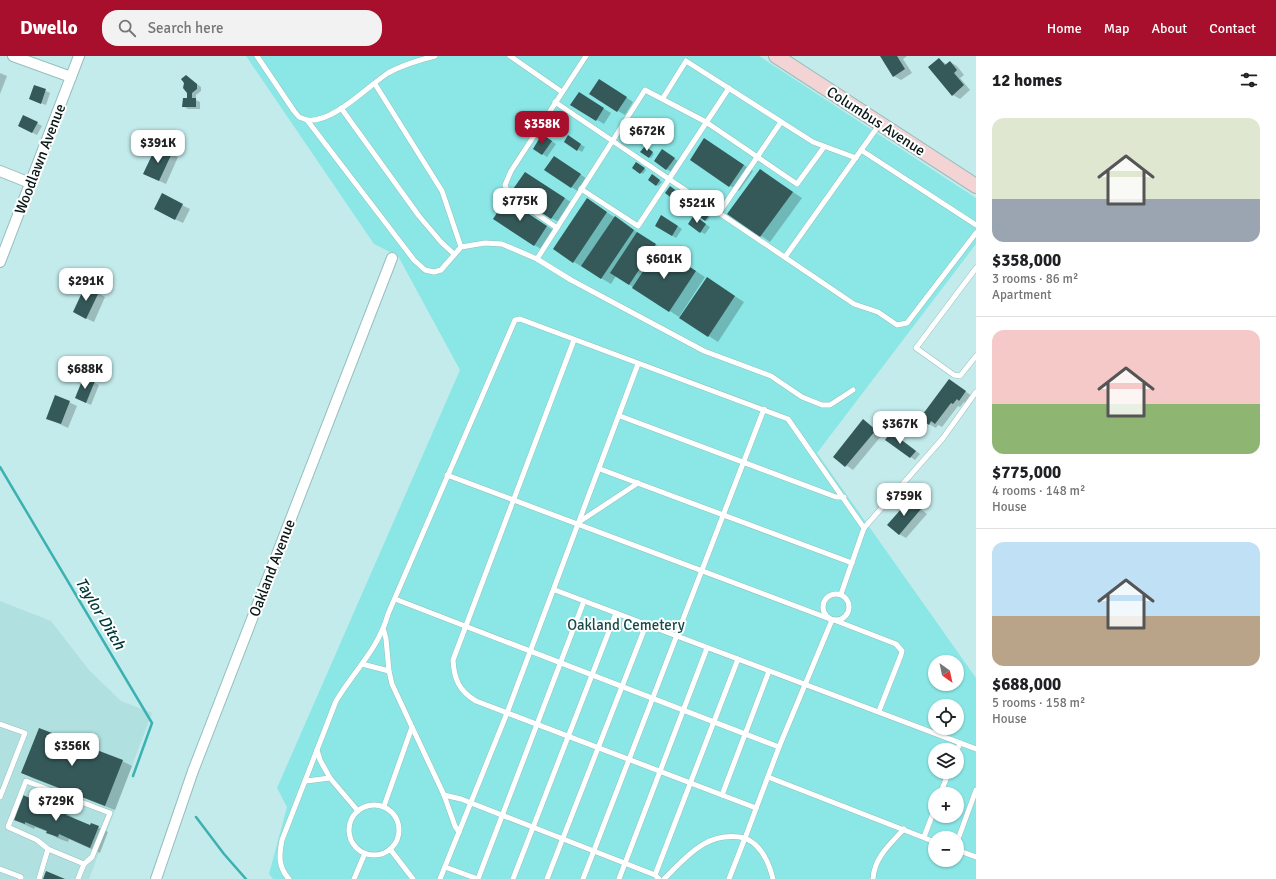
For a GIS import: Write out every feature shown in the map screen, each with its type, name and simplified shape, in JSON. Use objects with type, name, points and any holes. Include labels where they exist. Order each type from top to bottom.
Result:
[{"type":"main road","name":"Columbus Avenue","points":[[776,56],[976,186]]},
{"type":"street","points":[[14,56],[71,77]]},
{"type":"street","name":"Woodlawn Avenue","points":[[0,262],[79,56]]},
{"type":"street","points":[[0,171],[30,183]]},
{"type":"street","name":"Oakland Avenue","points":[[156,879],[193,771],[392,258]]},
{"type":"lane","points":[[257,56],[295,113],[307,120],[421,267],[427,272],[438,271],[444,267],[454,254],[461,248],[494,242],[502,244],[537,259],[571,280],[704,351],[762,372],[776,379],[802,397],[818,403],[830,405],[853,390]]},
{"type":"lane","points":[[307,120],[320,119],[341,108],[395,70],[435,56]]},
{"type":"lane","points":[[510,56],[562,92]]},
{"type":"lane","points":[[557,228],[514,198],[508,193],[505,186],[511,170],[586,56]]},
{"type":"lane","points":[[663,98],[686,61],[813,142],[856,158]]},
{"type":"lane","points":[[375,84],[442,191],[461,248]]},
{"type":"lane","points":[[582,189],[638,226],[729,88]]},
{"type":"lane","points":[[537,259],[645,90],[663,98],[706,122],[797,184],[824,147]]},
{"type":"lane","points":[[555,102],[854,304],[878,312],[900,326],[907,323],[976,233]]},
{"type":"lane","points":[[341,108],[419,216],[441,242],[454,254]]},
{"type":"lane","points":[[719,213],[781,122]]},
{"type":"lane","points":[[785,257],[880,124]]},
{"type":"lane","points":[[861,150],[976,225]]},
{"type":"lane","points":[[976,268],[916,348],[954,375],[960,376],[976,358]]},
{"type":"lane","points":[[289,879],[280,865],[279,853],[282,840],[336,701],[348,681],[362,664],[384,630],[395,599],[447,475],[515,320],[520,319],[788,419],[844,497],[864,528]]},
{"type":"lane","points":[[574,340],[465,626],[454,660],[454,672],[458,685],[465,695],[476,701],[756,808]]},
{"type":"lane","points":[[440,879],[555,590],[578,523],[620,416],[638,364]]},
{"type":"lane","points":[[841,594],[864,528],[943,438],[976,392]]},
{"type":"lane","points":[[583,879],[703,571],[764,409]]},
{"type":"lane","points":[[620,416],[836,497],[844,497]]},
{"type":"lane","points":[[600,469],[852,563]]},
{"type":"lane","points":[[447,475],[578,523],[896,644],[900,647],[901,655],[879,712]]},
{"type":"lane","points":[[578,523],[638,483]]},
{"type":"lane","points":[[555,590],[960,743]]},
{"type":"lane","points":[[832,620],[824,612],[823,603],[828,596],[841,594]]},
{"type":"lane","points":[[832,620],[843,618],[849,611],[849,603],[841,594]]},
{"type":"lane","points":[[395,599],[684,709],[779,747]]},
{"type":"lane","points":[[445,867],[478,879],[584,601]]},
{"type":"lane","points":[[513,879],[616,613]]},
{"type":"lane","points":[[729,879],[779,747],[832,620]]},
{"type":"lane","points":[[547,879],[646,625]]},
{"type":"lane","points":[[384,630],[388,672],[392,684],[444,795],[455,826],[459,832]]},
{"type":"lane","points":[[619,879],[707,648]]},
{"type":"lane","points":[[444,795],[461,799],[470,804],[625,863],[657,877],[738,659]]},
{"type":"lane","points":[[362,664],[388,672]]},
{"type":"lane","points":[[722,795],[769,671]]},
{"type":"lane","points":[[0,724],[25,733],[0,797]]},
{"type":"lane","points":[[384,806],[412,727]]},
{"type":"lane","points":[[964,744],[976,749]]},
{"type":"lane","points":[[317,750],[320,760],[330,778],[358,811]]},
{"type":"lane","points":[[768,777],[928,839]]},
{"type":"lane","points":[[306,781],[330,778]]},
{"type":"lane","points":[[78,879],[84,864],[92,857],[110,813],[26,781],[8,827],[37,840],[48,849],[84,864]]},
{"type":"lane","points":[[961,831],[976,790]]},
{"type":"lane","points":[[371,804],[384,806],[394,813],[400,828],[399,836],[390,849],[382,854],[365,853],[355,845],[349,834],[349,826],[352,818],[358,811],[371,804]]},
{"type":"lane","points":[[924,837],[929,823]]},
{"type":"lane","points":[[872,879],[875,865],[879,857],[904,830]]},
{"type":"lane","points":[[664,879],[684,858],[713,839],[725,836],[745,838],[753,842],[766,858],[773,879]]},
{"type":"lane","points":[[39,879],[48,849]]},
{"type":"lane","points":[[390,849],[413,879]]},
{"type":"lane","points":[[354,879],[365,853]]},
{"type":"lane","points":[[964,853],[976,857]]},
{"type":"lane","points":[[0,869],[22,878],[21,879]]},
{"type":"shaded area","points":[[0,601],[51,621],[89,670],[121,701],[152,713],[89,879],[0,879]]},
{"type":"green space","name":"Oakland Cemetery","points":[[246,56],[759,56],[976,198],[976,244],[817,453],[960,655],[928,655],[928,691],[964,691],[964,661],[976,678],[976,879],[273,879],[269,874],[287,807],[277,788],[460,370],[398,256],[374,244]]},
{"type":"building","points":[[880,56],[897,56],[905,69],[893,77]]},
{"type":"building","points":[[939,58],[945,65],[950,61],[957,70],[954,73],[964,85],[952,96],[928,67]]},
{"type":"building","points":[[186,75],[197,84],[197,89],[192,93],[192,98],[196,98],[196,107],[182,107],[183,98],[187,98],[187,93],[183,88],[184,83],[181,79]]},
{"type":"building","points":[[599,79],[627,97],[617,112],[589,94]]},
{"type":"building","points":[[34,85],[46,89],[41,104],[29,99]]},
{"type":"building","points":[[579,92],[604,108],[596,121],[570,105]]},
{"type":"building","points":[[23,115],[38,122],[32,133],[18,126]]},
{"type":"building","points":[[542,134],[552,141],[542,155],[533,149]]},
{"type":"building","points":[[568,135],[581,144],[577,151],[564,142]]},
{"type":"building","points":[[704,138],[744,165],[729,187],[690,160]]},
{"type":"building","points":[[158,146],[172,153],[159,181],[143,174]]},
{"type":"building","points":[[645,146],[653,152],[649,158],[640,152]]},
{"type":"building","points":[[662,149],[675,158],[666,170],[654,161]]},
{"type":"building","points":[[554,156],[581,174],[571,188],[544,170]]},
{"type":"building","points":[[636,162],[645,168],[640,174],[632,168]]},
{"type":"building","points":[[760,169],[793,192],[760,237],[727,214]]},
{"type":"building","points":[[525,172],[565,198],[551,219],[511,192]]},
{"type":"building","points":[[652,174],[660,180],[656,186],[648,180]]},
{"type":"building","points":[[670,186],[678,192],[673,199],[665,193]]},
{"type":"building","points":[[162,193],[183,204],[175,220],[154,209]]},
{"type":"building","points":[[587,198],[607,212],[573,263],[553,249]]},
{"type":"building","points":[[506,199],[547,226],[534,246],[493,219]]},
{"type":"building","points":[[700,209],[709,215],[705,221],[696,214]]},
{"type":"building","points":[[661,215],[678,226],[672,236],[655,226]]},
{"type":"building","points":[[694,215],[706,224],[700,233],[688,224]]},
{"type":"building","points":[[615,216],[634,230],[601,279],[581,266]]},
{"type":"building","points":[[637,232],[656,244],[629,285],[610,273]]},
{"type":"building","points":[[659,247],[696,271],[669,312],[632,288]]},
{"type":"building","points":[[707,277],[735,296],[708,337],[679,318]]},
{"type":"building","points":[[85,286],[99,292],[86,319],[73,312]]},
{"type":"building","points":[[84,376],[95,381],[86,403],[75,398]]},
{"type":"building","points":[[949,379],[966,391],[959,401],[957,399],[953,404],[951,403],[935,424],[931,421],[929,425],[920,418]]},
{"type":"building","points":[[55,395],[70,401],[61,424],[46,419]]},
{"type":"building","points":[[863,419],[876,430],[845,467],[833,457]]},
{"type":"building","points":[[891,432],[916,451],[910,458],[885,440]]},
{"type":"building","points":[[910,499],[921,509],[899,535],[887,525]]},
{"type":"building","points":[[39,728],[123,760],[105,806],[21,773]]},
{"type":"building","points":[[23,795],[34,800],[33,802],[54,810],[55,808],[67,813],[66,815],[90,825],[91,823],[99,826],[90,848],[59,834],[58,837],[46,833],[47,831],[25,822],[25,824],[14,820]]},
{"type":"building","points":[[46,871],[65,879],[43,879]]},
{"type":"waterway","name":"Taylor Ditch","points":[[0,467],[152,723],[133,776]]},
{"type":"waterway","points":[[196,817],[224,854],[246,879]]}]
